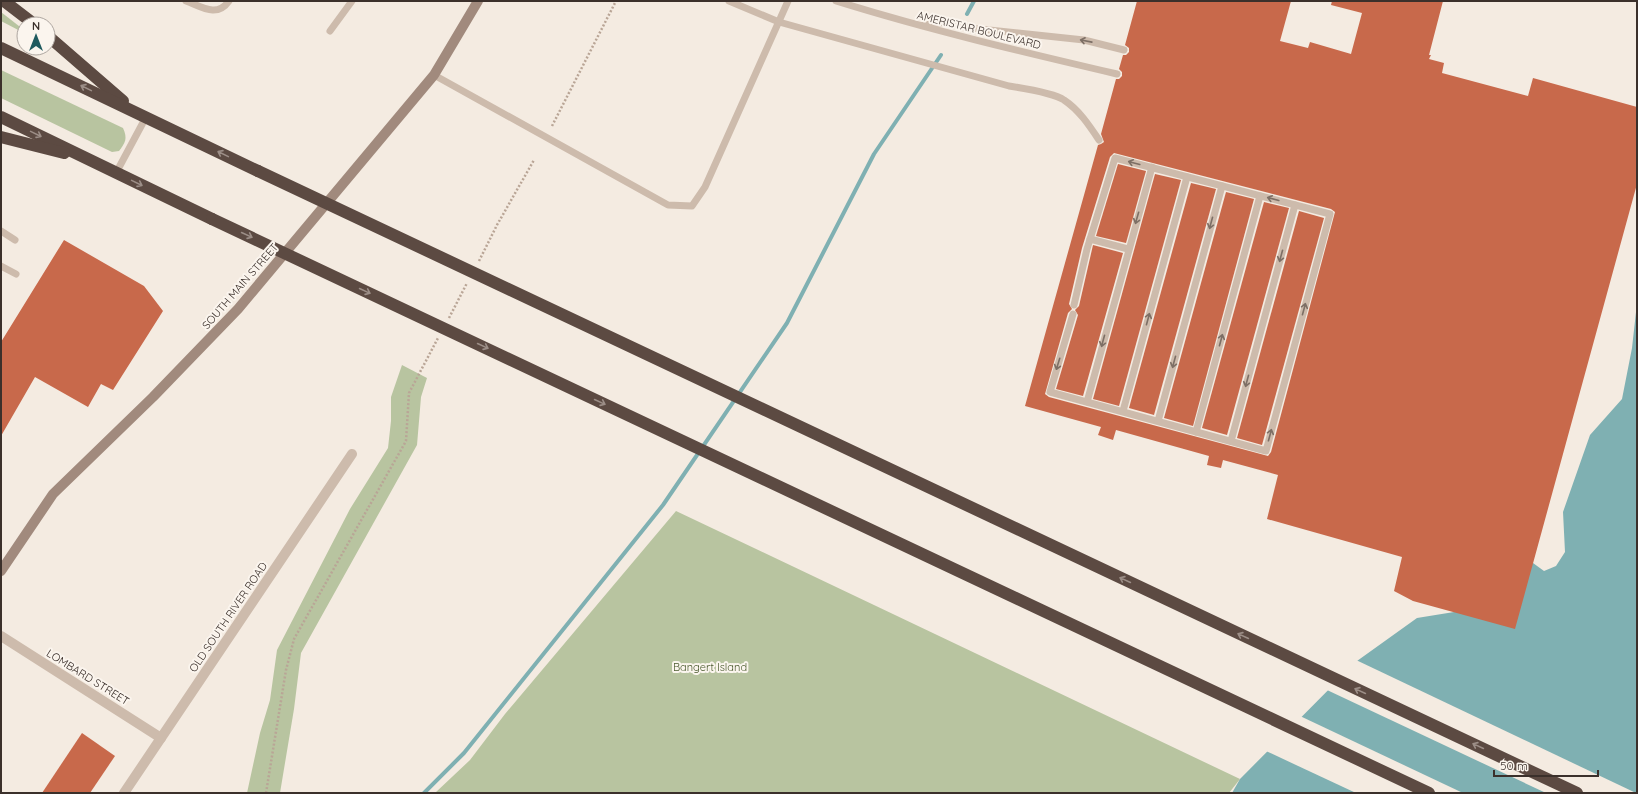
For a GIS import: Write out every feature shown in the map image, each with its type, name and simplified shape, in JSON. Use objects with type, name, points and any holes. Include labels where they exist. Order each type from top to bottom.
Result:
[{"type":"highway","points":[[4,1],[24,16]]},
{"type":"highway","points":[[56,43],[134,111]]},
{"type":"highway","points":[[1,48],[258,171],[1576,793]]},
{"type":"highway","points":[[1,117],[212,219],[1429,793]]},
{"type":"highway","points":[[1,137],[89,159]]},
{"type":"street","name":"SOUTH MAIN STREET","points":[[1,571],[53,494],[153,397],[238,309],[434,75],[478,1]]},
{"type":"street","name":"OLD SOUTH RIVER ROAD","points":[[124,793],[352,454]]},
{"type":"street","name":"LOMBARD STREET","points":[[1,636],[162,738]]},
{"type":"lane","points":[[186,1],[196,3],[213,11],[220,10],[229,1]]},
{"type":"lane","points":[[330,31],[352,1]]},
{"type":"lane","points":[[729,1],[779,22],[1009,86],[1032,90],[1063,99],[1082,116],[1099,140]]},
{"type":"lane","points":[[434,75],[668,205],[692,206],[705,187],[788,1]]},
{"type":"lane","name":"AMERISTAR BOULEVARD","points":[[836,1],[967,39],[1117,74]]},
{"type":"lane","points":[[918,26],[947,22],[970,28],[1084,40],[1124,50]]},
{"type":"lane","points":[[116,173],[146,117]]},
{"type":"lane","points":[[1073,314],[1050,392],[1266,451],[1330,214],[1115,158],[1090,239],[1074,305]]},
{"type":"lane","points":[[1086,402],[1152,168]]},
{"type":"lane","points":[[1123,411],[1187,177]]},
{"type":"lane","points":[[1158,421],[1222,186]]},
{"type":"lane","points":[[1196,432],[1260,196]]},
{"type":"lane","points":[[1230,442],[1295,205]]},
{"type":"lane","points":[[1,231],[15,240]]},
{"type":"lane","points":[[1090,239],[1128,249]]},
{"type":"lane","points":[[1,266],[16,274]]},
{"type":"path","points":[[552,126],[616,1]]},
{"type":"path","points":[[478,261],[534,160]]},
{"type":"path","points":[[446,324],[467,282]]},
{"type":"path","points":[[266,793],[286,670],[294,639],[406,441],[409,393],[438,337]]},
{"type":"green space","points":[[1,12],[16,24],[16,29],[1,21]]},
{"type":"green space","points":[[1,70],[123,128],[126,138],[123,146],[119,151],[112,152],[1,98]]},
{"type":"green space","points":[[402,365],[427,378],[421,397],[417,445],[301,653],[294,709],[280,793],[247,793],[260,733],[270,700],[277,650],[350,509],[388,448],[391,421],[391,397]]},
{"type":"green space","name":"Bangert Island","points":[[676,511],[1240,779],[1229,793],[435,793],[470,760],[505,714]]},
{"type":"water","points":[[1637,303],[1637,793],[1232,793],[1240,779],[1357,661],[1417,618],[1454,612],[1533,563],[1544,571],[1556,566],[1565,552],[1563,512],[1590,435],[1622,399],[1632,348]]},
{"type":"pier","points":[[1356,660],[1636,793],[1546,793],[1327,690]]},
{"type":"pier","points":[[1300,716],[1463,793],[1356,793],[1266,751]]},
{"type":"building","points":[[1137,1],[1291,1],[1280,41],[1308,48],[1310,42],[1351,54],[1362,13],[1331,5],[1332,1],[1443,1],[1429,55],[1431,55],[1429,59],[1444,63],[1442,73],[1528,96],[1533,78],[1637,107],[1637,184],[1515,629],[1413,601],[1394,591],[1402,557],[1267,519],[1278,475],[1223,460],[1221,468],[1207,465],[1209,456],[1116,430],[1113,440],[1098,435],[1101,427],[1025,406],[1098,145],[1104,142],[1101,134],[1116,79],[1119,79],[1122,76],[1122,72],[1119,69],[1123,55],[1126,55],[1129,52],[1129,48],[1125,45]],"holes":[[[1114,153],[1331,209],[1335,212],[1271,452],[1268,456],[1049,397],[1045,394],[1068,313],[1072,309],[1069,304],[1082,248],[1110,157]]]},
{"type":"building","points":[[1118,164],[1146,171],[1126,243],[1096,236]]},
{"type":"building","points":[[1155,174],[1181,180],[1119,406],[1093,399]]},
{"type":"building","points":[[1191,183],[1216,189],[1154,415],[1129,408]]},
{"type":"building","points":[[1226,192],[1254,199],[1193,426],[1164,418]]},
{"type":"building","points":[[1264,202],[1289,208],[1227,435],[1202,428]]},
{"type":"building","points":[[1299,211],[1324,218],[1262,445],[1237,438]]},
{"type":"building","points":[[64,240],[144,286],[163,311],[113,390],[101,384],[88,407],[35,377],[1,436],[1,342]]},
{"type":"building","points":[[1093,245],[1123,253],[1083,396],[1056,389],[1078,315],[1075,310],[1079,306]]},
{"type":"building","points":[[82,733],[115,756],[90,793],[42,793]]},
{"type":"waterway","points":[[967,14],[974,1]]},
{"type":"waterway","points":[[424,793],[464,753],[663,505],[787,323],[874,154],[941,55]]}]
